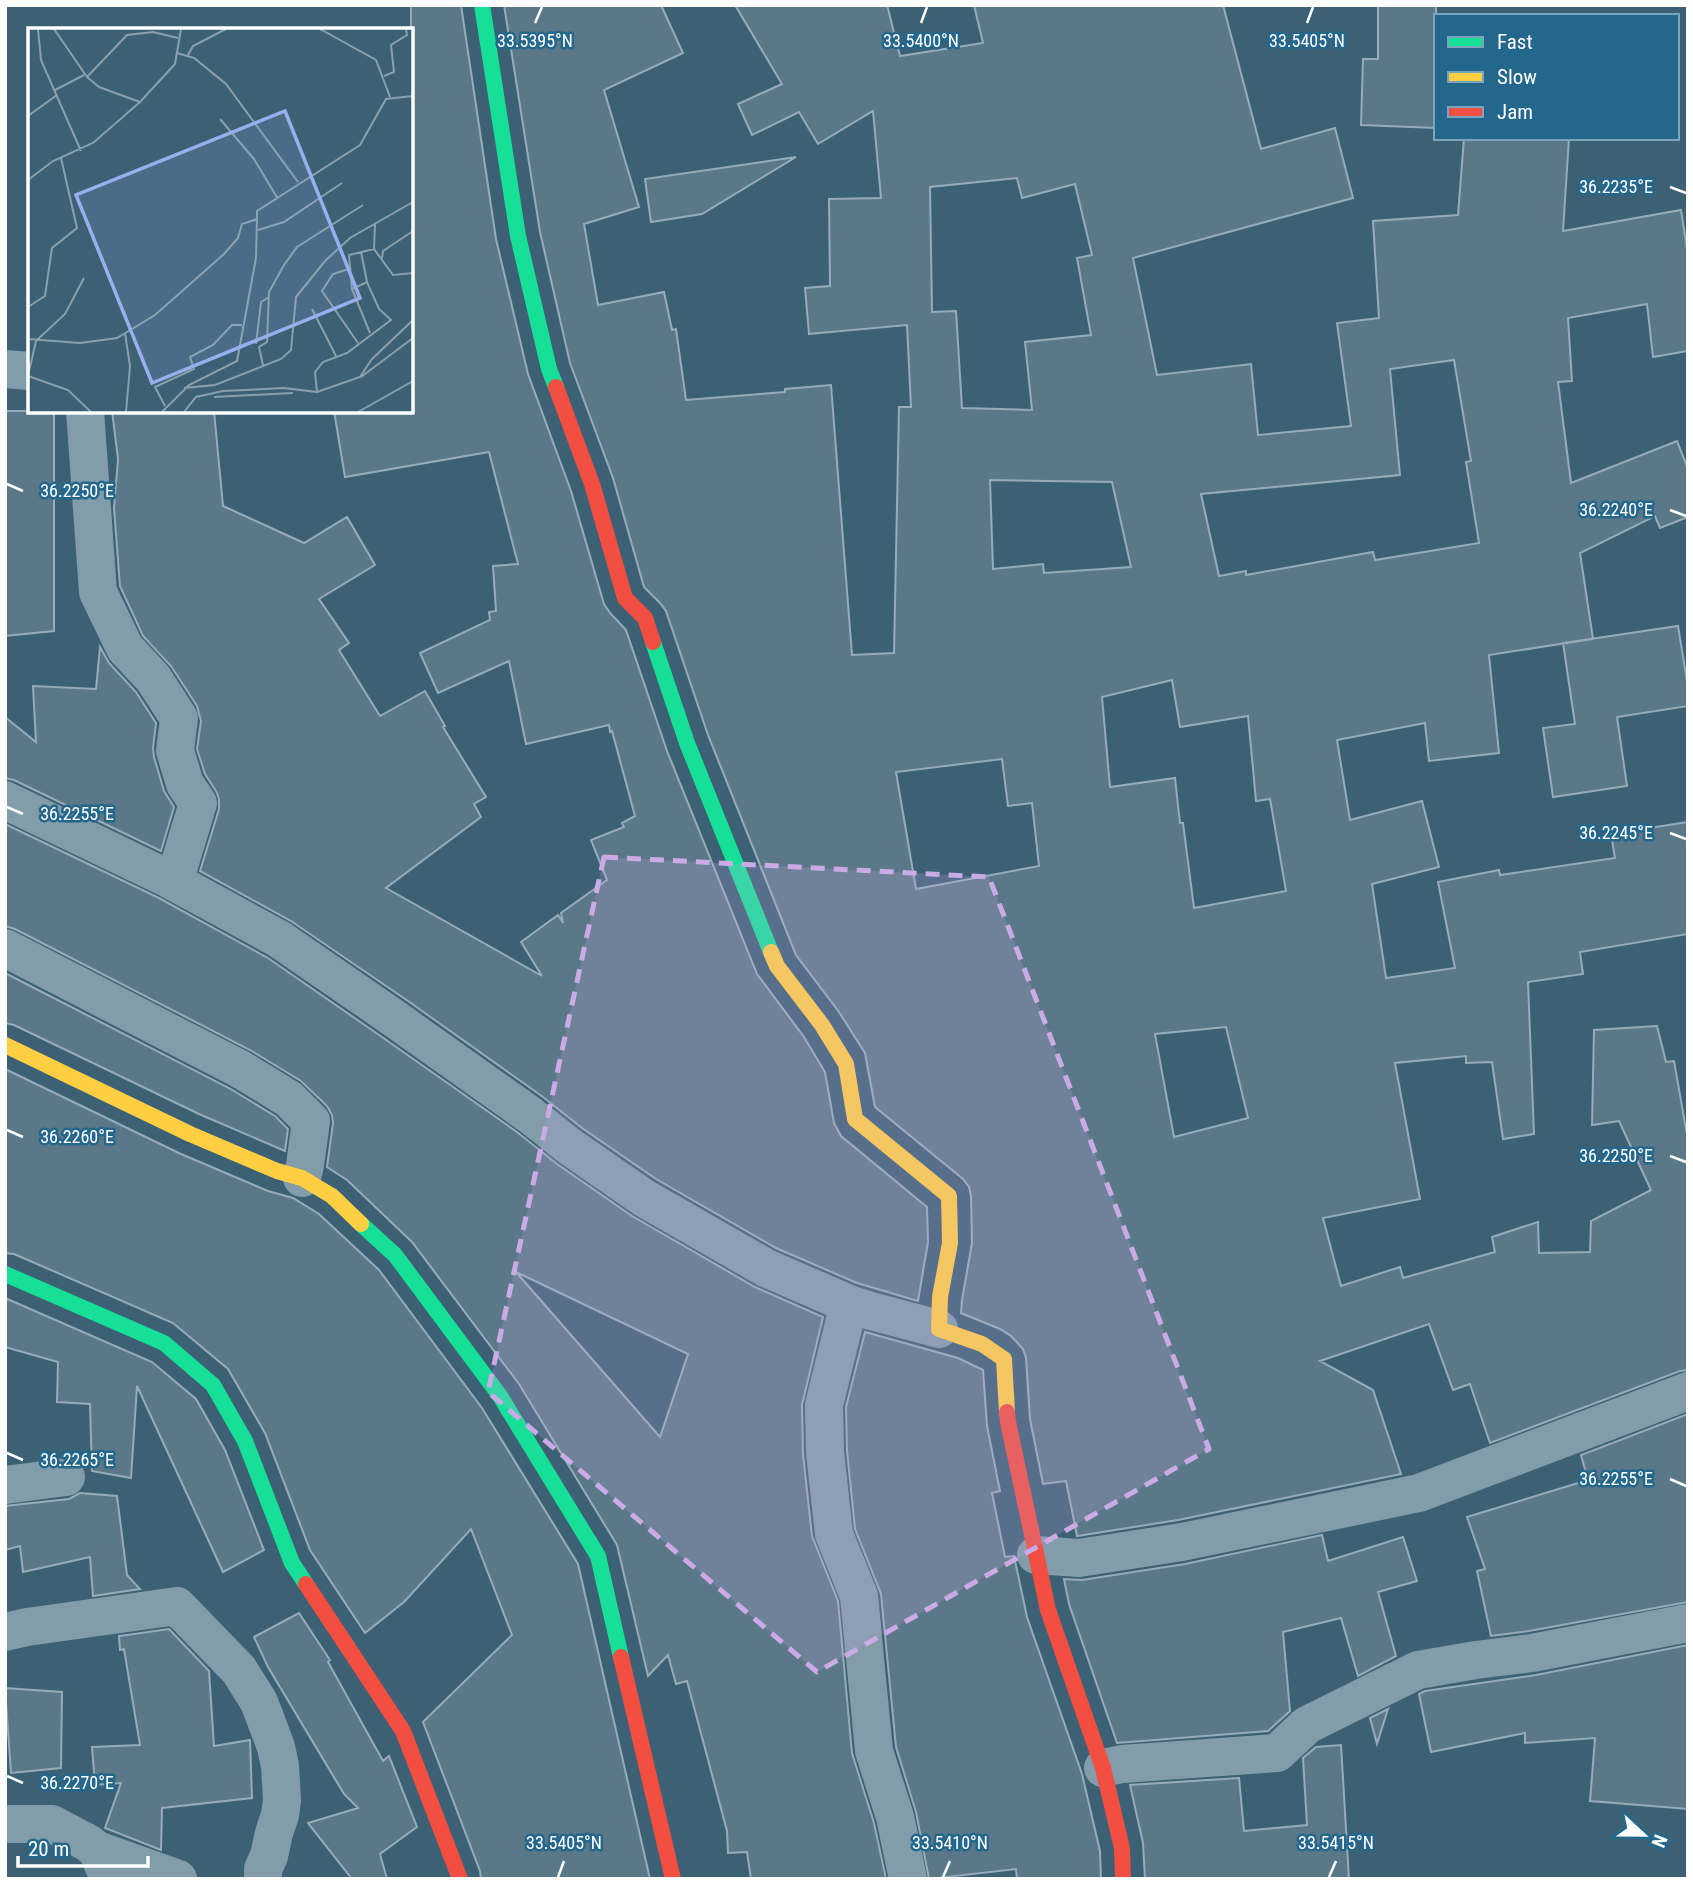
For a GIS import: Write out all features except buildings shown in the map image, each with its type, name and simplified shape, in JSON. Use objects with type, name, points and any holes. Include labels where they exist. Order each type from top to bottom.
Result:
[{"type":"street","points":[[482,5],[518,236],[549,369],[592,484],[625,598],[645,618],[687,743],[777,966],[822,1025],[846,1064],[855,1119],[950,1196],[950,1243],[940,1297],[939,1329]]},
{"type":"street","points":[[5,369],[28,371]]},
{"type":"street","points":[[85,413],[98,592],[125,648],[153,678],[179,718],[174,751],[186,784],[198,803],[179,866],[169,879]]},
{"type":"street","points":[[5,800],[169,879],[279,939],[644,1198],[766,1268],[849,1304],[972,1339],[993,1349],[1004,1359],[1008,1422],[1048,1610],[1102,1768],[1122,1848],[1123,1879]]},
{"type":"street","points":[[5,947],[240,1069],[289,1099],[311,1121],[302,1178]]},
{"type":"street","points":[[5,1045],[191,1134],[277,1171],[302,1178],[332,1196],[395,1255],[500,1396],[598,1556],[673,1879]]},
{"type":"street","points":[[5,1274],[164,1343],[213,1385],[245,1441],[292,1563],[403,1731],[460,1879]]},
{"type":"street","points":[[849,1304],[824,1405],[825,1452],[834,1534],[859,1596],[874,1751],[895,1817],[908,1879]]},
{"type":"street","points":[[1036,1556],[1079,1558],[1182,1542],[1419,1493],[1688,1391]]},
{"type":"street","points":[[5,1485],[66,1477]]},
{"type":"street","points":[[5,1632],[177,1606],[239,1671],[259,1702],[276,1747],[282,1800],[269,1856],[263,1869],[263,1879]]},
{"type":"street","points":[[1102,1768],[1122,1764],[1277,1752],[1307,1725],[1418,1670],[1532,1653],[1688,1623]]},
{"type":"street","points":[[5,1824],[52,1824],[89,1843],[103,1864],[178,1879]]},
{"type":"highlighted area","points":[[604,857],[989,877],[1209,1449],[817,1672],[488,1392]]},
{"type":"traffic: fast","points":[[482,5],[518,236],[549,369],[556,387]]},
{"type":"traffic: fast","points":[[653,642],[687,743],[771,952]]},
{"type":"traffic: fast","points":[[361,1224],[395,1255],[500,1396],[598,1556],[621,1657]]},
{"type":"traffic: fast","points":[[5,1274],[164,1343],[213,1385],[245,1441],[292,1563],[306,1584]]},
{"type":"traffic: slow","points":[[771,952],[777,966],[822,1025],[846,1064],[855,1119],[949,1196],[950,1243],[940,1297],[939,1329],[982,1344],[1004,1359],[1007,1412]]},
{"type":"traffic: slow","points":[[5,1045],[190,1134],[277,1171],[302,1178],[332,1196],[361,1224]]},
{"type":"traffic: jam","points":[[556,387],[592,484],[625,598],[645,618],[653,642]]},
{"type":"traffic: jam","points":[[1007,1412],[1048,1610],[1103,1768],[1122,1848],[1123,1879]]},
{"type":"traffic: jam","points":[[306,1584],[403,1731],[460,1879]]},
{"type":"traffic: jam","points":[[621,1657],[673,1879]]}]
